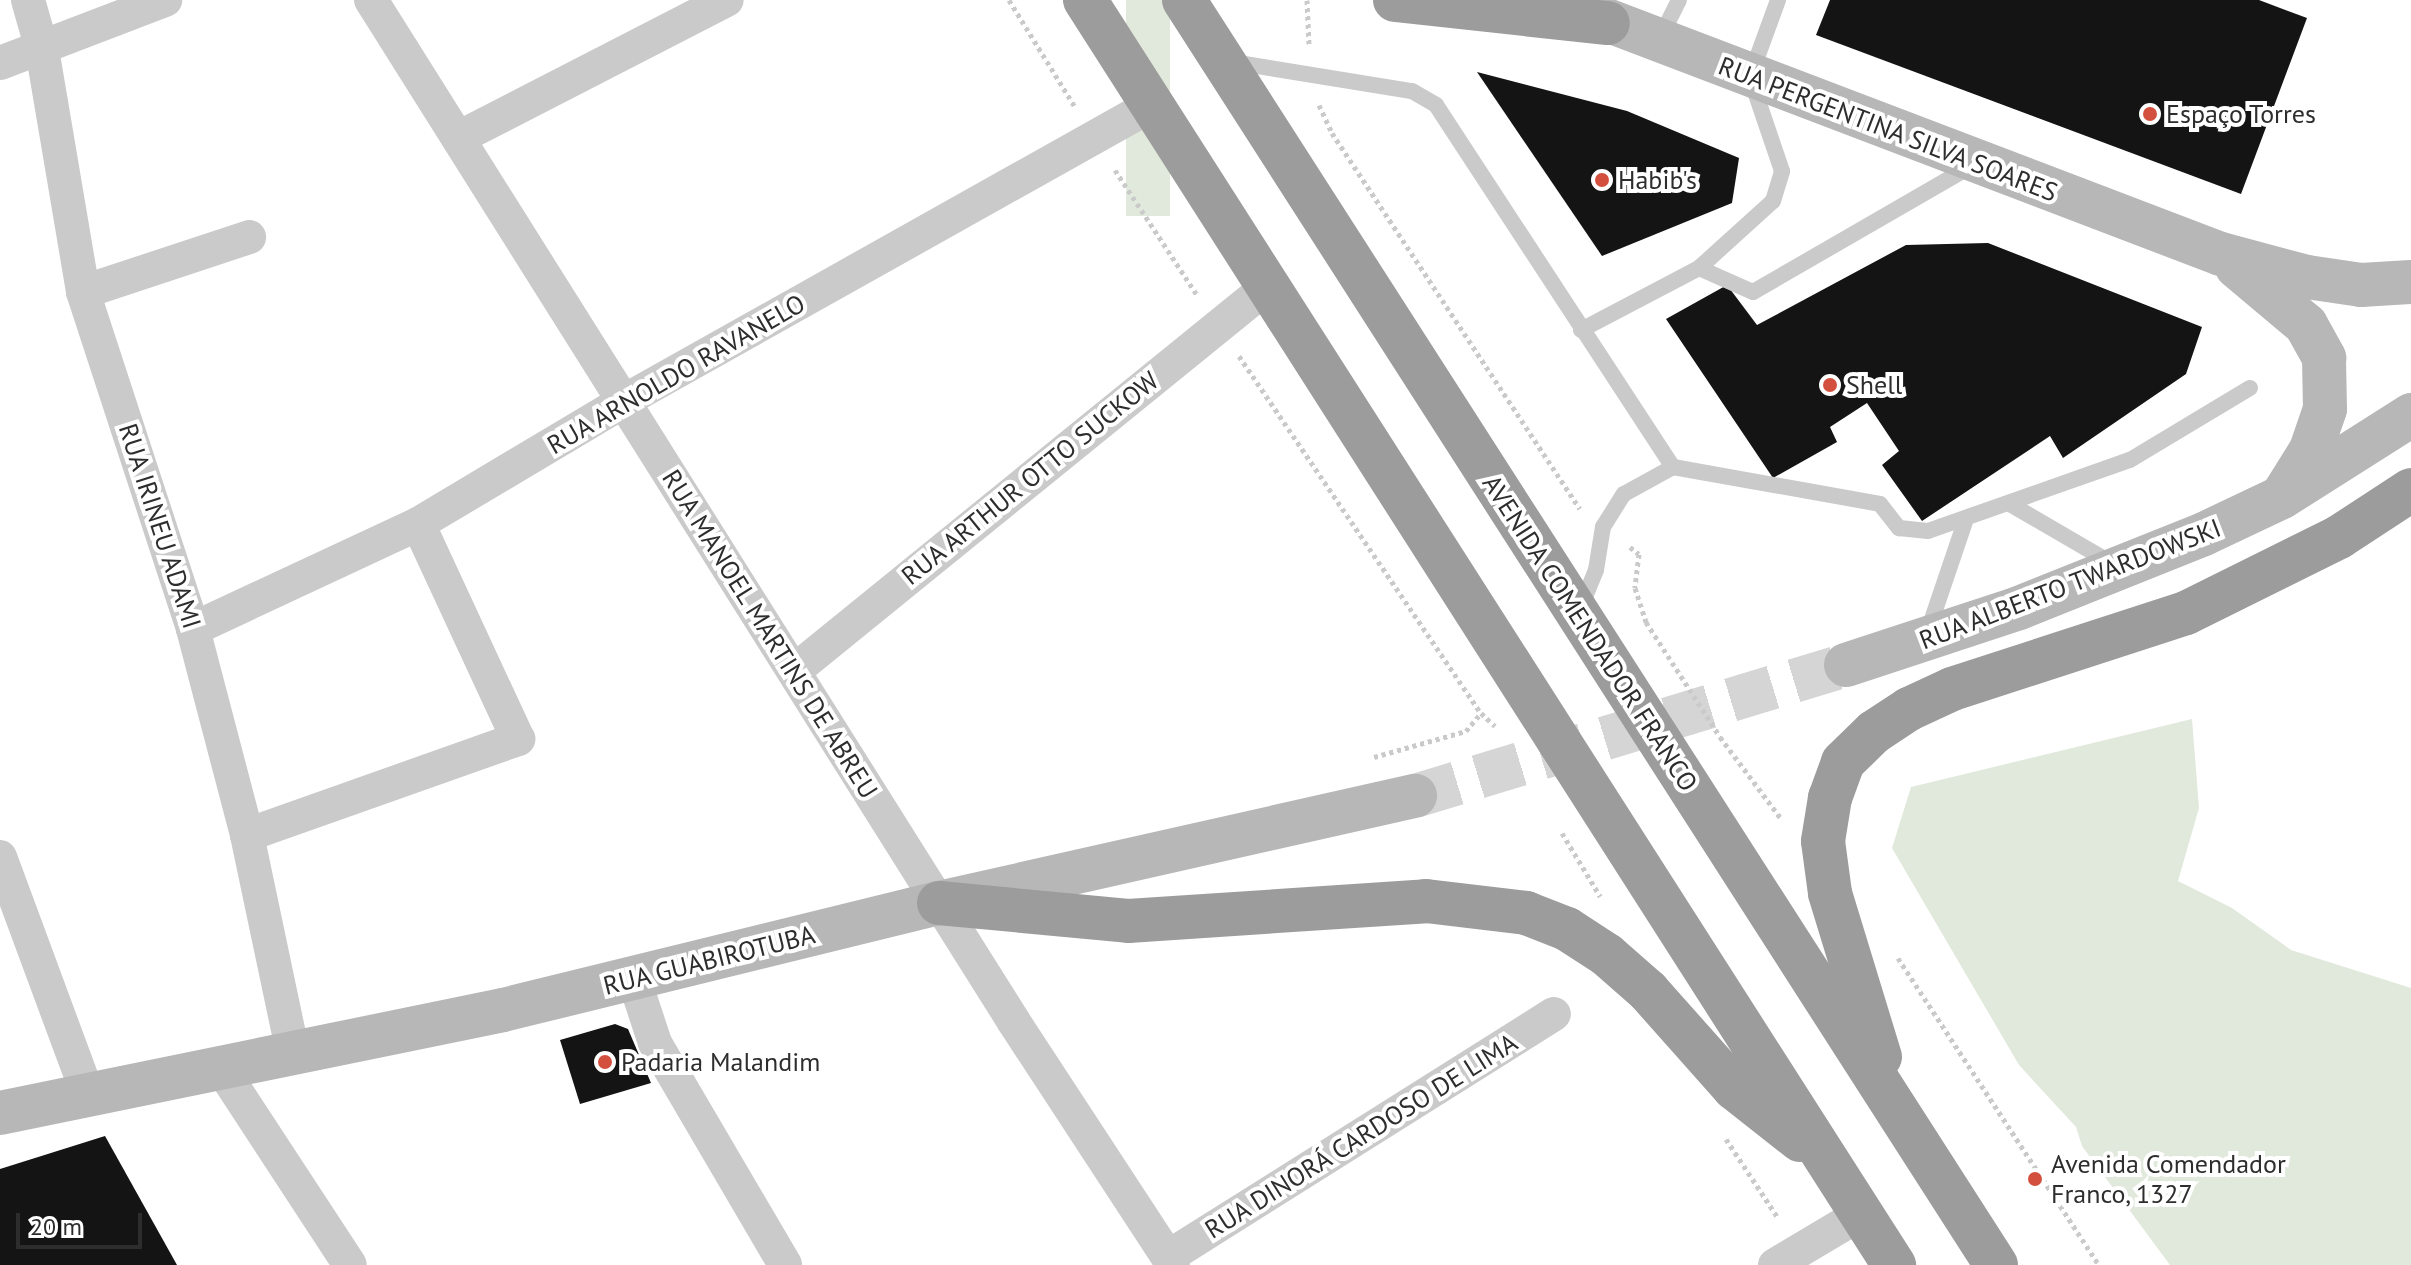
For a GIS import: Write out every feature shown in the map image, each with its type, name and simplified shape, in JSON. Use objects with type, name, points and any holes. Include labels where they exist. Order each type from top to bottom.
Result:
[{"type":"highway","points":[[1085,0],[1894,1265]]},
{"type":"highway","name":"AVENIDA COMENDADOR FRANCO","points":[[1184,0],[1996,1265]]},
{"type":"highway","points":[[1395,0],[1608,23]]},
{"type":"highway","points":[[1896,1109],[1830,893],[1823,841],[1830,798],[1843,762],[1874,732],[1909,709],[1952,689],[2186,613],[2339,537],[2411,490]]},
{"type":"highway","points":[[939,903],[1128,921],[1426,901],[1481,904],[1526,913],[1567,929],[1607,955],[1648,991],[1734,1088],[1827,1161]]},
{"type":"main road","name":"RUA PERGENTINA SILVA SOARES","points":[[1558,0],[1608,23],[2221,254],[2361,285],[2411,282]]},
{"type":"main road","name":"RUA PERGENTINA SILVA SOARES","points":[[2221,254],[2306,325],[2324,358],[2325,409],[2311,450],[2282,497]]},
{"type":"main road","name":"RUA ALBERTO TWARDOWSKI","points":[[1846,665],[2122,569],[2282,497],[2411,415]]},
{"type":"main road","name":"RUA GUABIROTUBA","points":[[0,1113],[634,979],[939,903],[1415,796]]},
{"type":"street","name":"RUA IRINEU ADAMI","points":[[28,0],[42,49],[83,292],[193,629],[247,835],[293,1053]]},
{"type":"street","points":[[0,63],[165,0]]},
{"type":"street","name":"RUA MANOEL MARTINS DE ABREU","points":[[371,0],[939,903],[1170,1261]]},
{"type":"street","points":[[458,138],[727,0]]},
{"type":"street","name":"RUA ARNOLDO RAVANELO","points":[[193,629],[418,524],[624,401],[1152,105]]},
{"type":"street","points":[[83,292],[249,237]]},
{"type":"street","name":"RUA ARTHUR OTTO SUCKOW","points":[[794,671],[1268,286]]},
{"type":"street","points":[[247,835],[518,739],[418,524]]},
{"type":"street","points":[[0,857],[88,1095]]},
{"type":"street","points":[[634,979],[655,1043],[785,1265]]},
{"type":"street","name":"RUA DINORÁ CARDOSO DE LIMA","points":[[1170,1261],[1554,1014]]},
{"type":"street","points":[[221,1068],[350,1265]]},
{"type":"street","points":[[1775,1265],[1861,1214]]},
{"type":"lane","points":[[1658,42],[1679,0]]},
{"type":"lane","points":[[1581,330],[1699,268],[1773,201],[1782,171],[1750,77],[1778,0]]},
{"type":"lane","points":[[1224,61],[1412,91],[1436,105],[1673,467]]},
{"type":"lane","points":[[1699,268],[1753,292],[1978,163]]},
{"type":"lane","points":[[1578,614],[1596,570],[1603,527],[1624,494],[1673,467],[1880,504],[1899,528],[1928,531],[1965,522],[2130,460],[2250,388]]},
{"type":"lane","points":[[2010,504],[2122,569]]},
{"type":"lane","points":[[1925,640],[1965,522]]},
{"type":"path","points":[[1307,0],[1308,33]]},
{"type":"path","points":[[1315,93],[1332,133],[1578,508]]},
{"type":"path","points":[[1237,354],[1481,713],[1495,725]]},
{"type":"path","points":[[1639,554],[1635,588],[1646,622],[1720,737],[1792,834]]},
{"type":"path","points":[[1553,818],[1606,906]]},
{"type":"path","points":[[1895,954],[2099,1265]]},
{"type":"shaded area","points":[[1126,0],[1170,0],[1170,216],[1126,216]]},
{"type":"shaded area","points":[[2192,719],[2199,808],[2178,881],[2232,908],[2291,950],[2411,988],[2411,1265],[2170,1265],[2082,1146],[2076,1127],[2019,1065],[1892,848],[1911,787]]},
{"type":"building","name":"Espaço Torres","points":[[1830,0],[2259,0],[2307,18],[2241,194],[1816,35]]},
{"type":"building","points":[[1477,72],[1627,111],[1739,158],[1732,203],[1602,256]]},
{"type":"building","points":[[1988,243],[2202,327],[2186,374],[2063,458],[2050,436],[1922,521],[1882,465],[1899,451],[1867,403],[1830,427],[1837,442],[1773,478],[1666,319],[1727,285],[1757,325],[1906,245]]},
{"type":"building","name":"Padaria Malandim","points":[[615,1024],[628,1029],[651,1083],[580,1104],[560,1040]]},
{"type":"building","points":[[105,1136],[177,1265],[0,1265],[0,1169]]},
{"type":"tunnel","points":[[1415,796],[1846,665]]},
{"type":"place","name":"Espaço Torres","points":[[2150,114]]},
{"type":"place","name":"Habib's","points":[[1602,180]]},
{"type":"place","name":"Shell","points":[[1830,385]]},
{"type":"place","name":"Padaria Malandim","points":[[605,1062]]},
{"type":"place","name":"Avenida Comendador Franco, 1327","points":[[2035,1179]]}]
